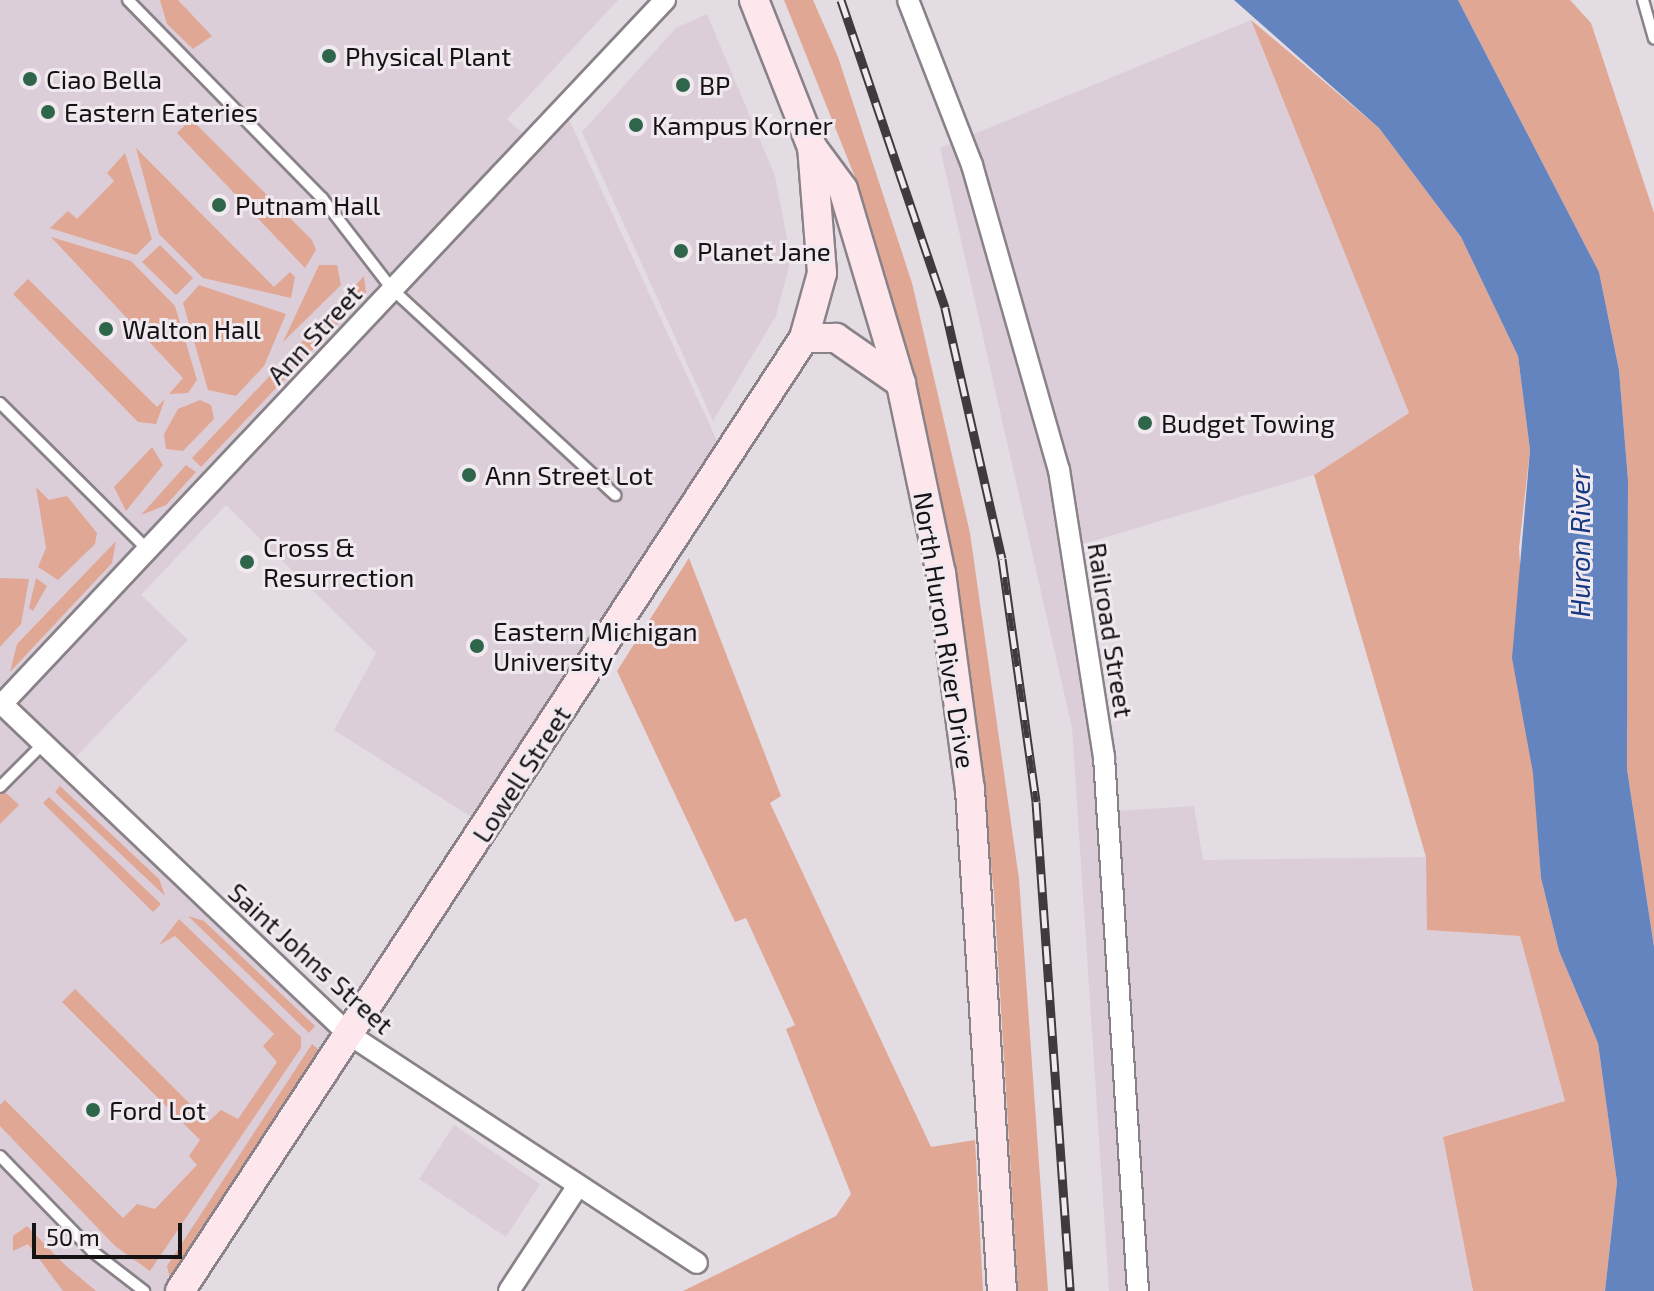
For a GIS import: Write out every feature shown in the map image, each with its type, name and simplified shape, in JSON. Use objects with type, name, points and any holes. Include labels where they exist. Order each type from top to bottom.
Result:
[{"type":"main road","name":"North Huron River Drive","points":[[754,0],[812,147],[843,189],[901,384],[959,681],[1002,1291]]},
{"type":"main road","name":"Lowell Street","points":[[180,1291],[804,338],[822,273],[812,147]]},
{"type":"main road","points":[[804,338],[836,338],[901,384]]},
{"type":"street","name":"Ann Street","points":[[1,704],[665,0]]},
{"type":"street","name":"Railroad Street","points":[[908,0],[972,165],[1059,470],[1104,757],[1138,1291]]},
{"type":"street","name":"Saint Johns Street","points":[[1,704],[350,1035],[697,1263]]},
{"type":"street","points":[[509,1291],[577,1187]]},
{"type":"lane","points":[[132,0],[322,198],[392,289],[615,495]]},
{"type":"lane","points":[[1643,0],[1654,38]]},
{"type":"lane","points":[[0,403],[147,549]]},
{"type":"lane","points":[[0,787],[42,745]]},
{"type":"lane","points":[[0,1156],[92,1251],[144,1291]]},
{"type":"shaded area","name":"Eastern Michigan University","points":[[0,0],[618,0],[507,119],[536,145],[566,113],[719,445],[473,818],[334,730],[376,653],[226,505],[141,595],[188,640],[71,762],[343,1018],[166,1291],[0,1291]]},
{"type":"shaded area","points":[[160,0],[178,0],[212,36],[193,49],[167,24]]},
{"type":"shaded area","points":[[784,0],[813,0],[838,57],[912,283],[970,533],[1019,879],[1048,1291],[1018,1291],[994,893],[965,635],[914,378],[859,187]]},
{"type":"shaded area","points":[[1458,0],[1570,0],[1591,23],[1654,213],[1654,947],[1627,769],[1628,480],[1619,370],[1599,272]]},
{"type":"shaded area","points":[[707,14],[775,176],[791,259],[776,316],[713,421],[582,132],[676,28]]},
{"type":"shaded area","points":[[1251,20],[1409,413],[1314,475],[1063,550],[1099,812],[1194,806],[1203,860],[1426,857],[1428,930],[1520,936],[1565,1101],[1443,1137],[1473,1291],[1109,1291],[1072,728],[940,148]]},
{"type":"shaded area","points":[[1251,20],[1379,128],[1461,237],[1518,356],[1530,450],[1519,548],[1541,878],[1559,951],[1598,1043],[1617,1182],[1605,1291],[1473,1291],[1443,1137],[1565,1101],[1520,936],[1427,930],[1426,857],[1314,475],[1409,413]]},
{"type":"shaded area","points":[[191,119],[312,240],[316,250],[305,268],[177,133]]},
{"type":"shaded area","points":[[136,148],[274,287],[290,272],[295,277],[291,298],[203,278],[159,234]]},
{"type":"shaded area","points":[[125,153],[152,239],[136,255],[50,228],[68,211],[77,219],[114,181],[107,173]]},
{"type":"shaded area","points":[[51,237],[131,261],[175,306],[197,380],[188,393],[169,394],[183,378]]},
{"type":"shaded area","points":[[160,245],[193,278],[176,295],[142,262]]},
{"type":"shaded area","points":[[319,265],[337,265],[341,285],[283,342]]},
{"type":"shaded area","points":[[364,276],[366,293],[346,315],[336,306]]},
{"type":"shaded area","points":[[28,279],[157,407],[165,399],[156,424],[138,422],[13,294]]},
{"type":"shaded area","points":[[199,285],[286,314],[264,366],[236,396],[208,390],[183,303]]},
{"type":"shaded area","points":[[330,312],[340,321],[201,467],[192,458]]},
{"type":"shaded area","points":[[200,400],[211,405],[214,419],[183,451],[166,449],[164,434],[178,409]]},
{"type":"shaded area","points":[[152,447],[163,465],[126,511],[114,487]]},
{"type":"shaded area","points":[[186,465],[196,472],[166,505],[141,515]]},
{"type":"shaded area","points":[[36,487],[49,500],[67,496],[97,533],[95,544],[58,580],[38,567],[46,548]]},
{"type":"shaded area","points":[[116,541],[112,563],[10,672],[17,644]]},
{"type":"shaded area","points":[[689,558],[781,796],[770,803],[931,1147],[975,1140],[983,1291],[683,1291],[836,1216],[851,1194],[786,1029],[795,1025],[746,918],[735,922],[617,671]]},
{"type":"shaded area","points":[[0,578],[29,579],[21,624],[0,647]]},
{"type":"shaded area","points":[[36,578],[47,586],[33,611],[29,608]]},
{"type":"shaded area","points":[[60,786],[159,879],[165,896],[55,792]]},
{"type":"shaded area","points":[[4,791],[19,805],[0,824],[0,795]]},
{"type":"shaded area","points":[[49,797],[161,904],[153,912],[43,803]]},
{"type":"shaded area","points":[[188,916],[204,921],[315,1026],[309,1033]]},
{"type":"shaded area","points":[[179,919],[301,1037],[301,1048],[150,1271],[115,1246],[0,1126],[0,1105],[5,1100],[123,1218],[137,1204],[155,1209],[197,1165],[189,1156],[200,1140],[62,1002],[75,989],[208,1122],[221,1110],[238,1119],[277,1062],[263,1046],[274,1034],[175,936],[159,945]]},
{"type":"shaded area","points":[[312,1044],[319,1050],[170,1278],[167,1266]]},
{"type":"shaded area","points":[[454,1125],[540,1184],[506,1237],[419,1179]]},
{"type":"shaded area","points":[[27,1226],[96,1291],[63,1291],[28,1244],[13,1251],[13,1236]]},
{"type":"water","name":"Huron River","points":[[1234,0],[1458,0],[1599,272],[1619,370],[1628,480],[1627,769],[1654,947],[1654,1291],[1605,1291],[1617,1182],[1598,1043],[1559,951],[1541,878],[1533,773],[1512,658],[1530,450],[1518,356],[1461,237],[1379,128]]},
{"type":"railway","points":[[841,0],[945,308],[1002,559],[1036,802],[1070,1291]]},
{"type":"place","name":"Physical Plant","points":[[329,56]]},
{"type":"place","name":"Ciao Bella","points":[[30,79]]},
{"type":"place","name":"BP","points":[[683,85]]},
{"type":"place","name":"Eastern Eateries","points":[[48,112]]},
{"type":"place","name":"Kampus Korner","points":[[636,125]]},
{"type":"place","name":"Putnam Hall","points":[[219,205]]},
{"type":"place","name":"Planet Jane","points":[[681,251]]},
{"type":"place","name":"Walton Hall","points":[[106,329]]},
{"type":"place","name":"Budget Towing","points":[[1145,423]]},
{"type":"place","name":"Ann Street Lot","points":[[469,475]]},
{"type":"place","name":"Cross & Resurrection","points":[[247,562]]},
{"type":"place","name":"Eastern Michigan University","points":[[477,646]]},
{"type":"place","name":"Ford Lot","points":[[93,1110]]}]
